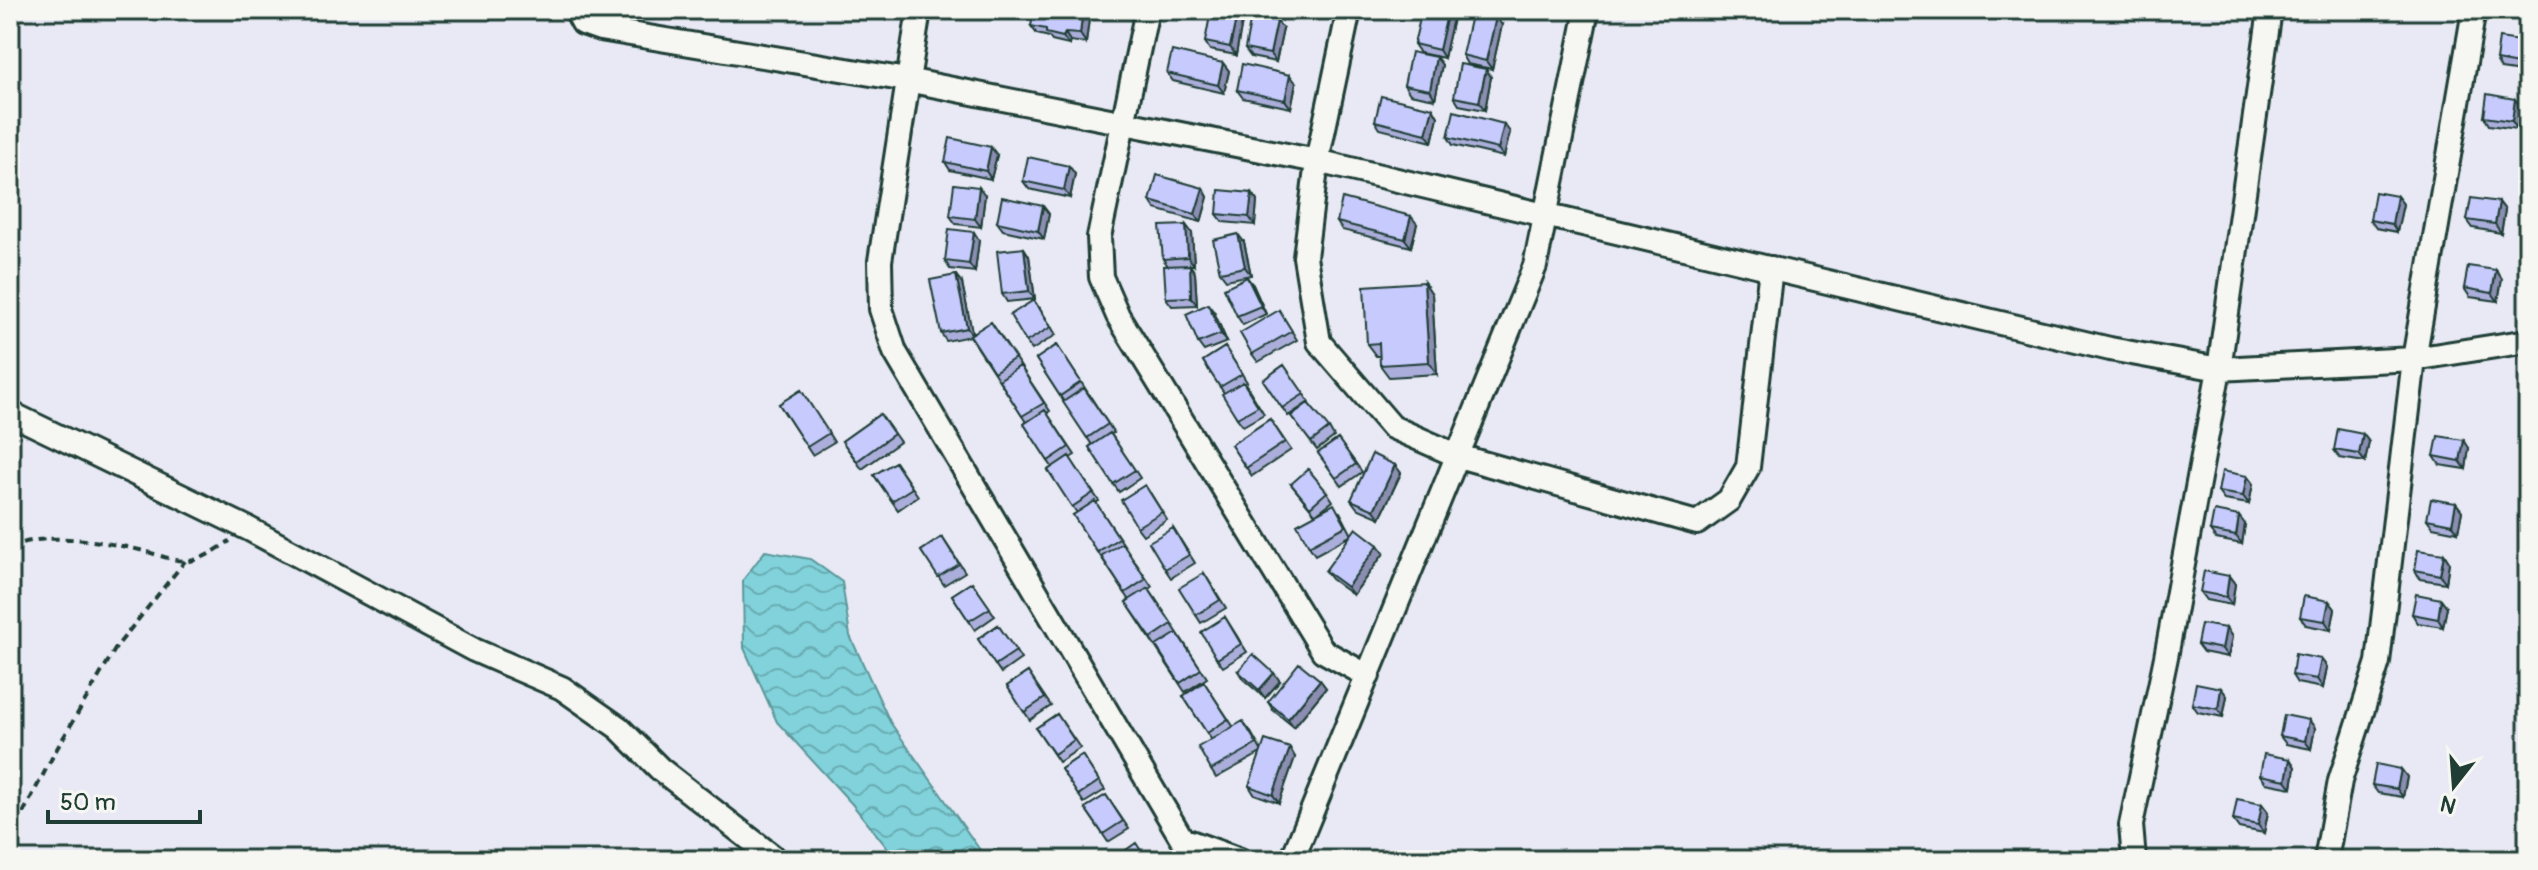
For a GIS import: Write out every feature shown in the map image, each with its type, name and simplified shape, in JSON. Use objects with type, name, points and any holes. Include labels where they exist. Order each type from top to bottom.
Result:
[{"type":"street","points":[[576,10],[583,23],[600,29],[907,80],[1317,161],[2110,349],[2219,369],[2414,359],[2528,341]]},
{"type":"street","points":[[919,10],[880,261],[881,309],[895,352],[1182,839],[1240,860]]},
{"type":"street","points":[[1147,10],[1099,237],[1101,277],[1118,316],[1323,651],[1368,676]]},
{"type":"street","points":[[1349,10],[1317,161],[1305,257],[1319,342],[1392,427],[1458,456],[1697,523],[1729,500],[1748,467],[1771,268]]},
{"type":"street","points":[[1292,860],[1535,266],[1587,10]]},
{"type":"street","points":[[2134,860],[2131,825],[2166,657],[2219,369],[2270,10]]},
{"type":"street","points":[[2326,860],[2340,781],[2378,662],[2414,359],[2474,10]]},
{"type":"street","points":[[10,413],[249,529],[474,650],[562,688],[619,728],[660,769],[777,860]]},
{"type":"path","points":[[10,548],[17,544],[61,538],[127,547],[185,561],[204,557],[249,529]]},
{"type":"path","points":[[10,838],[55,752],[117,646],[185,561]]},
{"type":"water","points":[[765,551],[810,559],[842,582],[850,636],[890,722],[987,860],[897,860],[852,804],[777,722],[744,648],[743,580]]},
{"type":"building","points":[[1034,10],[1083,10],[1080,34],[1065,33],[1063,37],[1031,26]]},
{"type":"building","points":[[1211,10],[1237,14],[1230,47],[1205,42]]},
{"type":"building","points":[[1422,10],[1448,10],[1439,50],[1414,44]]},
{"type":"building","points":[[1472,11],[1496,17],[1486,61],[1462,55]]},
{"type":"building","points":[[1251,16],[1277,21],[1270,54],[1245,49]]},
{"type":"building","points":[[2499,38],[2527,42],[2524,65],[2496,60]]},
{"type":"building","points":[[1172,51],[1223,63],[1218,85],[1167,73]]},
{"type":"building","points":[[1411,52],[1436,57],[1430,90],[1404,85]]},
{"type":"building","points":[[1242,64],[1290,75],[1285,100],[1237,90]]},
{"type":"building","points":[[1460,64],[1486,69],[1479,102],[1454,97]]},
{"type":"building","points":[[2487,94],[2515,99],[2512,121],[2484,117]]},
{"type":"building","points":[[1381,96],[1433,108],[1426,134],[1375,121]]},
{"type":"building","points":[[1454,111],[1504,124],[1498,149],[1448,137]]},
{"type":"building","points":[[950,138],[991,147],[986,171],[945,162]]},
{"type":"building","points":[[1028,157],[1069,166],[1064,190],[1023,181]]},
{"type":"building","points":[[1157,175],[1203,188],[1195,214],[1150,201]]},
{"type":"building","points":[[954,184],[979,187],[975,219],[950,216]]},
{"type":"building","points":[[1219,190],[1252,193],[1249,217],[1217,214]]},
{"type":"building","points":[[2375,192],[2397,196],[2392,224],[2370,220]]},
{"type":"building","points":[[1002,197],[1043,206],[1038,231],[997,222]]},
{"type":"building","points":[[1342,198],[1411,216],[1405,239],[1337,222]]},
{"type":"building","points":[[2471,198],[2499,202],[2495,224],[2467,220]]},
{"type":"building","points":[[1186,225],[1188,257],[1163,259],[1160,226]]},
{"type":"building","points":[[949,229],[974,232],[969,264],[945,261]]},
{"type":"building","points":[[1238,234],[1245,267],[1220,272],[1213,240]]},
{"type":"building","points":[[1024,248],[1029,291],[1002,294],[997,251]]},
{"type":"building","points":[[1190,265],[1191,297],[1166,298],[1164,266]]},
{"type":"building","points":[[2468,266],[2496,270],[2492,293],[2464,288]]},
{"type":"building","points":[[956,275],[967,328],[941,333],[930,280]]},
{"type":"building","points":[[1247,277],[1261,306],[1237,316],[1224,288]]},
{"type":"building","points":[[1424,282],[1429,362],[1380,365],[1379,343],[1367,344],[1364,286]]},
{"type":"building","points":[[1034,300],[1051,327],[1026,342],[1010,315]]},
{"type":"building","points":[[1208,304],[1221,334],[1198,343],[1186,314]]},
{"type":"building","points":[[1279,310],[1292,331],[1252,354],[1240,333]]},
{"type":"building","points":[[991,322],[1015,358],[994,372],[970,335]]},
{"type":"building","points":[[1057,345],[1081,382],[1060,396],[1036,359]]},
{"type":"building","points":[[1225,347],[1242,374],[1220,387],[1203,361]]},
{"type":"building","points":[[1284,365],[1304,394],[1282,408],[1263,380]]},
{"type":"building","points":[[1020,366],[1044,403],[1022,416],[999,380]]},
{"type":"building","points":[[1243,382],[1258,406],[1237,418],[1222,394]]},
{"type":"building","points":[[1084,388],[1108,424],[1087,438],[1063,402]]},
{"type":"building","points":[[801,390],[829,433],[807,447],[779,404]]},
{"type":"building","points":[[1308,403],[1329,428],[1311,442],[1291,416]]},
{"type":"building","points":[[1045,410],[1069,447],[1048,461],[1024,424]]},
{"type":"building","points":[[880,414],[894,434],[857,461],[842,441]]},
{"type":"building","points":[[1270,419],[1285,442],[1246,468],[1231,445]]},
{"type":"building","points":[[2338,429],[2363,434],[2359,454],[2334,450]]},
{"type":"building","points":[[1110,433],[1135,470],[1113,484],[1089,447]]},
{"type":"building","points":[[2438,436],[2464,440],[2460,461],[2434,456]]},
{"type":"building","points":[[1338,439],[1356,464],[1336,478],[1318,453]]},
{"type":"building","points":[[1372,454],[1395,465],[1374,510],[1351,500]]},
{"type":"building","points":[[1069,456],[1093,493],[1072,507],[1048,470]]},
{"type":"building","points":[[895,462],[912,488],[892,501],[874,475]]},
{"type":"building","points":[[1308,469],[1327,492],[1310,507],[1291,484]]},
{"type":"building","points":[[2222,471],[2247,476],[2243,496],[2218,492]]},
{"type":"building","points":[[1145,485],[1162,512],[1137,527],[1121,500]]},
{"type":"building","points":[[2431,499],[2456,503],[2452,524],[2427,519]]},
{"type":"building","points":[[1095,501],[1119,538],[1097,552],[1073,515]]},
{"type":"building","points":[[1334,504],[1346,526],[1309,546],[1297,524]]},
{"type":"building","points":[[2214,511],[2239,516],[2236,536],[2210,531]]},
{"type":"building","points":[[1173,528],[1189,555],[1165,569],[1149,542]]},
{"type":"building","points":[[1356,528],[1378,545],[1347,587],[1325,571]]},
{"type":"building","points":[[942,537],[959,564],[938,577],[921,551]]},
{"type":"building","points":[[1122,543],[1146,579],[1125,593],[1101,556]]},
{"type":"building","points":[[2418,550],[2444,554],[2440,575],[2415,570]]},
{"type":"building","points":[[2204,571],[2229,576],[2226,597],[2200,592]]},
{"type":"building","points":[[1204,573],[1220,600],[1196,615],[1179,588]]},
{"type":"building","points":[[972,582],[990,608],[969,621],[952,595]]},
{"type":"building","points":[[1148,588],[1172,624],[1151,638],[1126,602]]},
{"type":"building","points":[[2416,594],[2441,599],[2438,619],[2412,614]]},
{"type":"building","points":[[2304,596],[2329,601],[2325,621],[2300,617]]},
{"type":"building","points":[[1225,617],[1241,644],[1217,659],[1201,632]]},
{"type":"building","points":[[2201,624],[2226,628],[2222,649],[2197,644]]},
{"type":"building","points":[[998,625],[1016,651],[995,665],[978,639]]},
{"type":"building","points":[[1177,633],[1201,669],[1180,683],[1156,646]]},
{"type":"building","points":[[1253,654],[1274,673],[1259,690],[1238,671]]},
{"type":"building","points":[[2295,654],[2321,659],[2317,679],[2292,675]]},
{"type":"building","points":[[1299,663],[1320,680],[1288,719],[1268,702]]},
{"type":"building","points":[[1028,672],[1045,698],[1024,712],[1007,686]]},
{"type":"building","points":[[1204,682],[1228,719],[1207,733],[1183,696]]},
{"type":"building","points":[[2196,683],[2221,688],[2218,709],[2192,704]]},
{"type":"building","points":[[1057,714],[1074,740],[1054,754],[1036,728]]},
{"type":"building","points":[[2284,715],[2309,720],[2305,741],[2280,736]]},
{"type":"building","points":[[1243,721],[1257,744],[1211,770],[1198,747]]},
{"type":"building","points":[[1265,740],[1290,748],[1273,795],[1249,786]]},
{"type":"building","points":[[2264,754],[2290,759],[2286,780],[2260,775]]},
{"type":"building","points":[[1082,755],[1099,781],[1078,795],[1061,769]]},
{"type":"building","points":[[2376,764],[2401,769],[2397,789],[2372,785]]},
{"type":"building","points":[[1106,795],[1123,821],[1103,834],[1085,808]]},
{"type":"building","points":[[2237,799],[2262,804],[2258,825],[2233,820]]},
{"type":"building","points":[[1136,843],[1147,860],[1118,860],[1116,857]]}]
